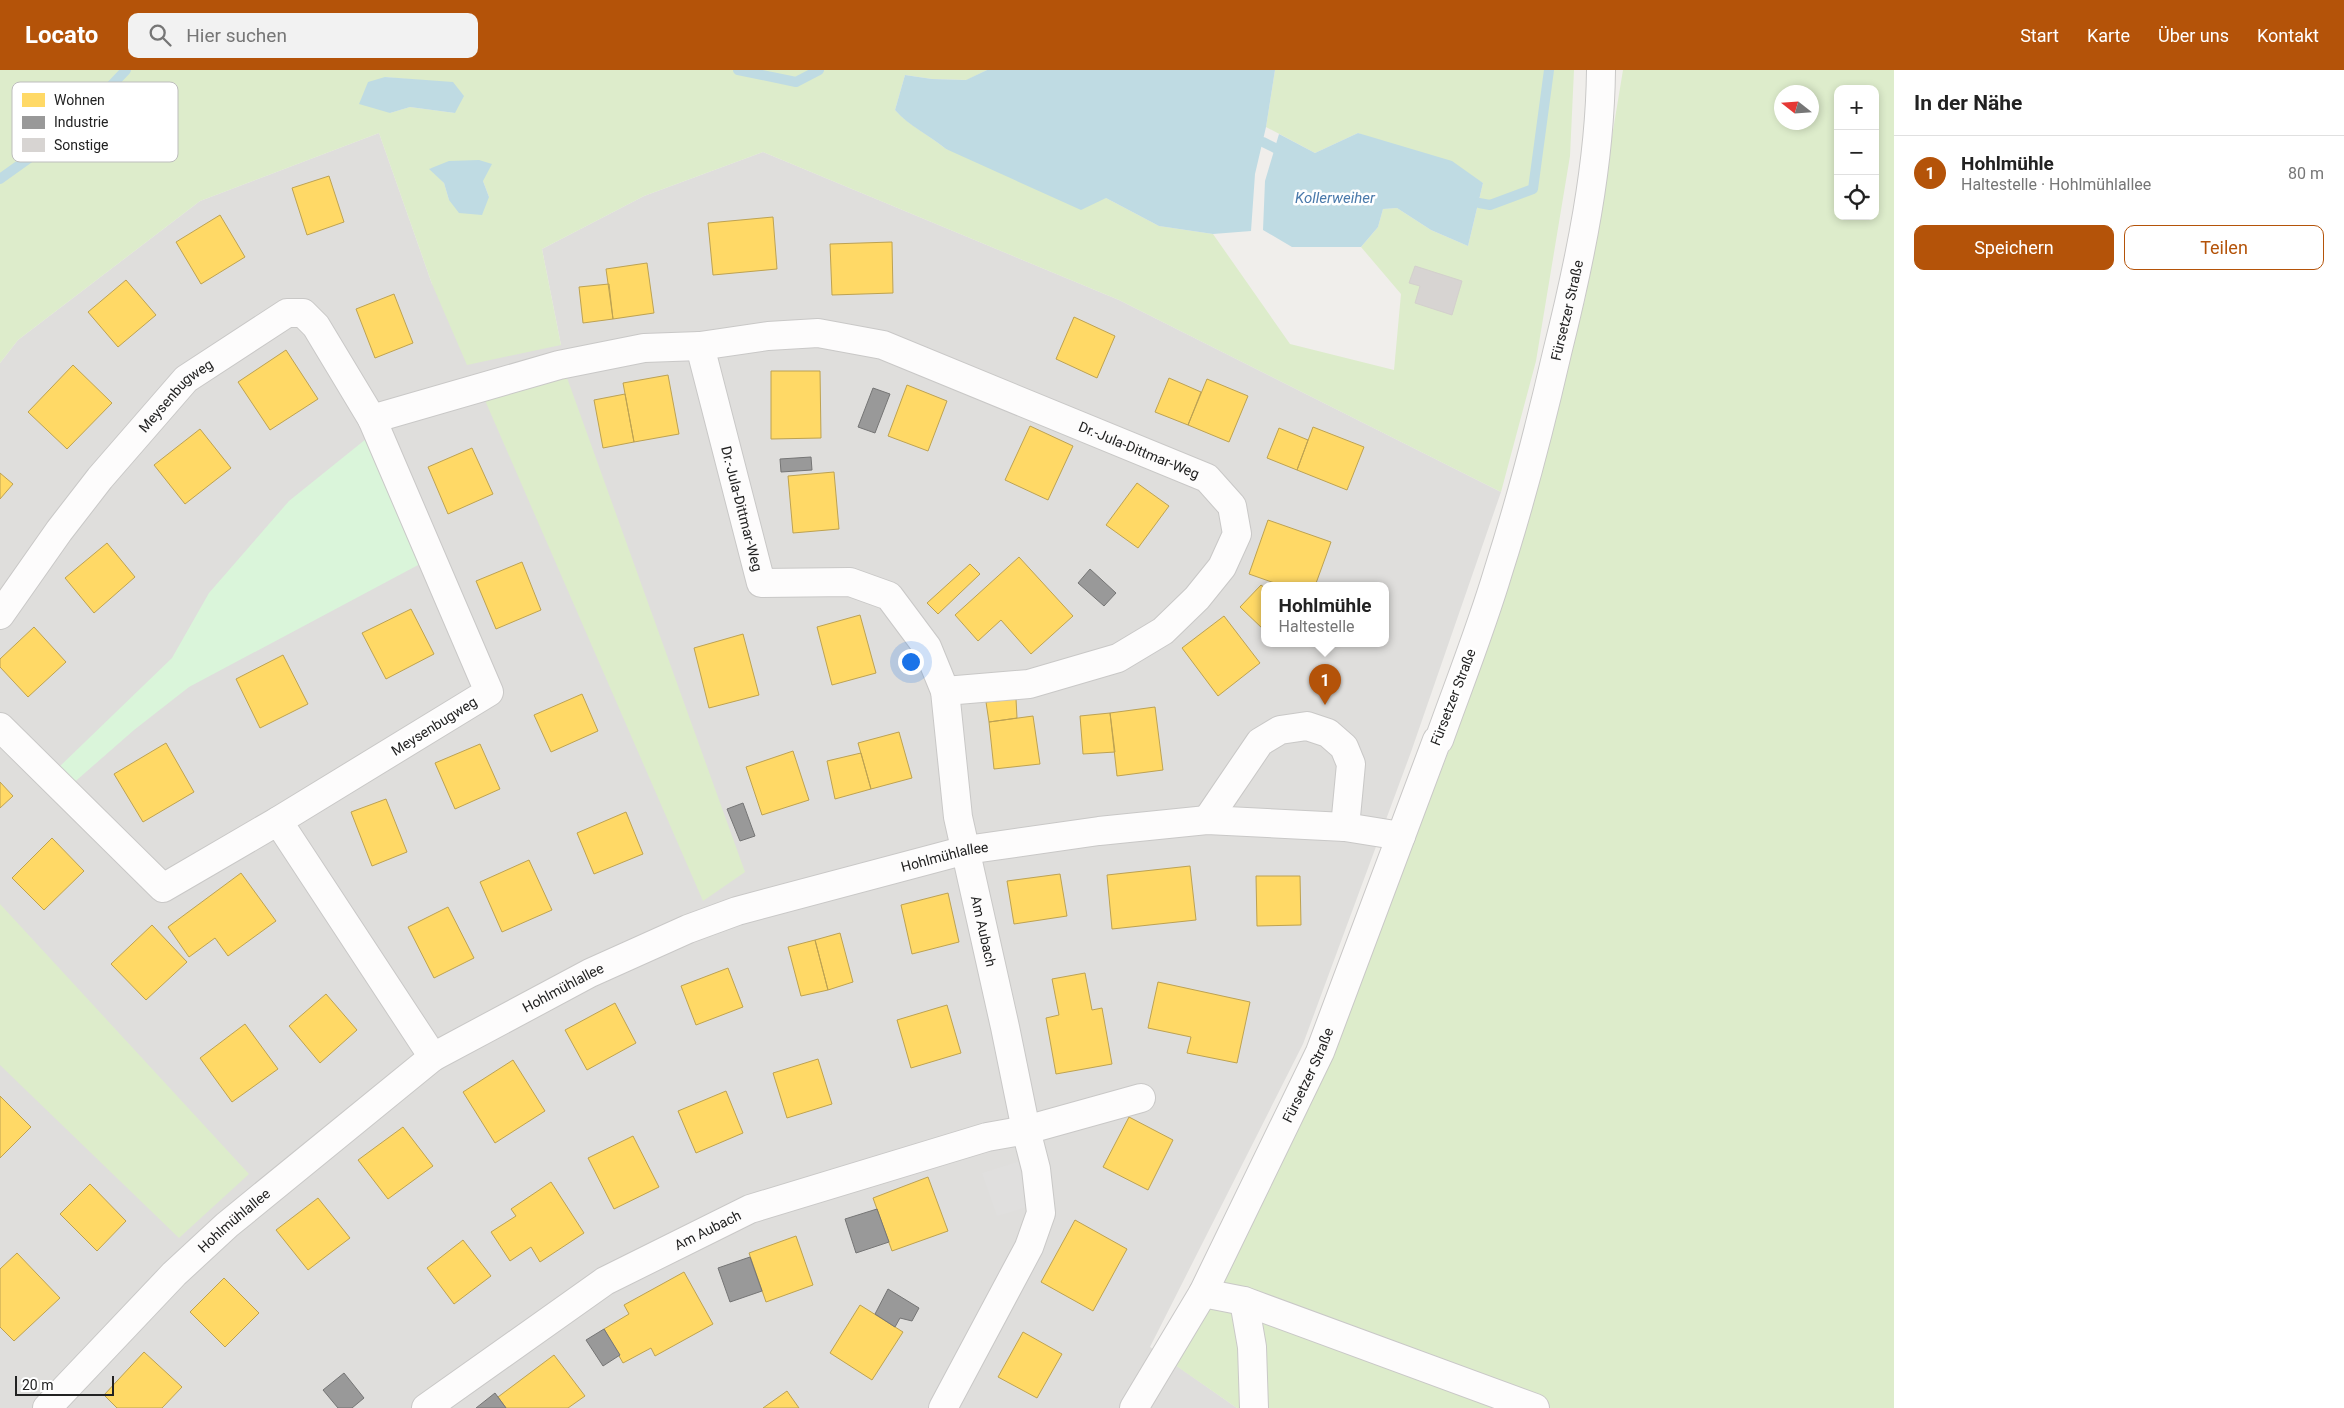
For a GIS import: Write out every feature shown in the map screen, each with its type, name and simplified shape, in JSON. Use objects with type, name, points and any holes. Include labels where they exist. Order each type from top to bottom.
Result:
[{"type":"street","name":"Fürsetzer Straße","points":[[1134,1408],[1203,1293],[1320,1052],[1437,740],[1439,740],[1498,574],[1538,433],[1576,274],[1591,182],[1601,99],[1601,70]]},
{"type":"street","name":"Meysenbugweg","points":[[0,615],[59,531],[100,478],[186,379],[287,313],[303,313],[316,326],[372,419],[489,692],[278,821],[163,888],[0,727]]},
{"type":"street","name":"Dr.-Jula-Dittmar-Weg","points":[[372,419],[559,365],[644,348],[700,346],[768,336],[818,333],[883,345],[1207,478],[1232,506],[1237,534],[1222,567],[1197,598],[1163,631],[1118,658],[1030,684],[945,690]]},
{"type":"street","name":"Dr.-Jula-Dittmar-Weg","points":[[700,346],[761,583],[850,582],[889,596],[927,647],[945,690],[958,817],[966,850]]},
{"type":"street","points":[[1207,820],[1260,742],[1280,730],[1307,726],[1328,733],[1344,747],[1351,764],[1345,827]]},
{"type":"street","name":"Hohlmühlallee","points":[[47,1408],[180,1268],[227,1226],[433,1057],[590,973],[688,929],[737,912],[862,876],[966,850],[1100,831],[1207,820],[1345,827],[1401,836]]},
{"type":"street","points":[[278,821],[433,1057]]},
{"type":"street","name":"Am Aubach","points":[[943,1408],[1029,1247],[1041,1213],[1036,1169],[966,850]]},
{"type":"street","name":"Am Aubach","points":[[426,1408],[605,1281],[750,1209],[987,1137],[1026,1130],[1141,1098]]},
{"type":"street","points":[[1203,1293],[1244,1301],[1535,1408]]},
{"type":"street","points":[[1244,1301],[1252,1347],[1254,1408]]},
{"type":"shaded area","points":[[379,133],[432,284],[561,345],[542,249],[644,196],[763,152],[1119,300],[1501,492],[1411,752],[1303,1044],[1150,1347],[1237,1408],[0,1408],[0,363],[18,340],[200,201]]},
{"type":"shaded area","points":[[1033,1157],[1040,1203],[997,1216],[982,1173]]},
{"type":"green space","points":[[0,70],[987,70],[967,80],[932,79],[905,75],[895,110],[946,149],[1106,198],[1159,226],[1213,234],[1290,344],[1394,370],[1401,294],[1361,247],[1378,227],[1383,209],[1397,208],[1431,230],[1468,246],[1483,183],[1358,133],[1315,153],[1266,127],[1275,70],[1574,70],[1570,156],[1536,361],[1501,492],[1119,300],[763,152],[644,196],[542,249],[561,345],[467,365],[432,284],[379,133],[200,201],[18,340],[0,363]],"holes":[[[385,77],[428,81],[455,113],[410,107],[390,113]],[[430,168],[483,181],[489,197],[449,200],[444,183]]]},
{"type":"green space","points":[[1623,70],[1894,70],[1894,1408],[1237,1408],[1175,1365],[1226,1272],[1322,1080],[1456,732],[1585,300]]},
{"type":"green space","points":[[566,375],[745,872],[703,901],[484,398]]},
{"type":"green space","points":[[366,439],[420,564],[189,687],[134,730],[70,786],[56,770],[172,658],[209,593],[289,501]]},
{"type":"green space","points":[[0,904],[249,1174],[179,1238],[0,1065]]},
{"type":"water","points":[[987,70],[1275,70],[1266,127],[1255,174],[1251,231],[1213,234],[1159,226],[1106,198],[1081,210],[946,149],[906,121],[895,110],[905,75],[932,79],[966,80]]},
{"type":"water","points":[[385,77],[453,82],[464,96],[455,113],[410,107],[390,113],[359,104],[368,82]]},
{"type":"water","name":"Kollerweiher","points":[[1358,133],[1452,161],[1483,183],[1468,246],[1431,230],[1397,208],[1383,209],[1378,227],[1361,247],[1292,247],[1263,230],[1265,181],[1279,134],[1315,153]]},
{"type":"water","points":[[479,160],[492,164],[483,181],[489,197],[482,215],[459,213],[449,200],[444,183],[429,169],[449,161]]},
{"type":"building: Wohnen","points":[[329,176],[344,222],[307,235],[292,188]]},
{"type":"building: Wohnen","points":[[220,215],[245,257],[201,284],[176,242]]},
{"type":"building: Wohnen","points":[[773,217],[777,269],[713,275],[708,223]]},
{"type":"building: Wohnen","points":[[892,242],[893,293],[832,295],[830,244]]},
{"type":"building: Wohnen","points":[[647,263],[654,313],[613,319],[606,269]]},
{"type":"building: Wohnen","points":[[126,280],[156,315],[118,347],[88,312]]},
{"type":"building: Wohnen","points":[[609,284],[613,319],[583,323],[579,287]]},
{"type":"building: Wohnen","points":[[394,294],[413,343],[375,358],[356,309]]},
{"type":"building: Wohnen","points":[[1074,317],[1115,336],[1097,378],[1056,359]]},
{"type":"building: Wohnen","points":[[286,350],[318,399],[270,430],[238,382]]},
{"type":"building: Wohnen","points":[[73,365],[112,403],[67,449],[28,412]]},
{"type":"building: Wohnen","points":[[771,371],[820,371],[821,438],[771,439]]},
{"type":"building: Wohnen","points":[[668,375],[679,434],[634,442],[623,383]]},
{"type":"building: Wohnen","points":[[1169,378],[1201,392],[1188,425],[1155,412]]},
{"type":"building: Wohnen","points":[[1207,379],[1248,396],[1229,442],[1188,425]]},
{"type":"building: Wohnen","points":[[907,385],[947,401],[928,451],[888,436]]},
{"type":"building: Wohnen","points":[[625,394],[634,442],[603,448],[594,400]]},
{"type":"building: Wohnen","points":[[1030,426],[1073,446],[1048,500],[1005,480]]},
{"type":"building: Wohnen","points":[[1313,427],[1364,447],[1347,490],[1297,470]]},
{"type":"building: Wohnen","points":[[1279,428],[1308,440],[1297,470],[1267,458]]},
{"type":"building: Wohnen","points":[[200,429],[231,468],[185,504],[154,465]]},
{"type":"building: Wohnen","points":[[472,448],[493,494],[448,514],[428,467]]},
{"type":"building: Wohnen","points":[[834,472],[839,529],[793,533],[788,476]]},
{"type":"building: Wohnen","points":[[0,473],[13,484],[0,499]]},
{"type":"building: Wohnen","points":[[1137,483],[1169,506],[1138,548],[1106,525]]},
{"type":"building: Wohnen","points":[[1268,520],[1331,542],[1316,582],[1272,582],[1249,574]]},
{"type":"building: Wohnen","points":[[107,543],[135,577],[94,613],[65,578]]},
{"type":"building: Wohnen","points":[[1019,557],[1073,616],[1031,654],[1001,620],[978,641],[955,615]]},
{"type":"building: Wohnen","points":[[522,562],[541,610],[496,629],[476,581]]},
{"type":"building: Wohnen","points":[[970,564],[980,574],[938,614],[927,603]]},
{"type":"building: Wohnen","points":[[1261,585],[1261,627],[1240,607]]},
{"type":"building: Wohnen","points":[[411,609],[434,654],[386,679],[362,633]]},
{"type":"building: Wohnen","points":[[860,615],[876,673],[832,685],[817,627]]},
{"type":"building: Wohnen","points":[[1224,616],[1260,663],[1218,696],[1182,648]]},
{"type":"building: Wohnen","points":[[34,627],[66,662],[28,697],[0,667],[0,659]]},
{"type":"building: Wohnen","points":[[743,634],[759,695],[709,708],[694,648]]},
{"type":"building: Wohnen","points":[[283,655],[308,704],[260,728],[236,679]]},
{"type":"building: Wohnen","points":[[582,694],[598,731],[551,752],[534,715]]},
{"type":"building: Wohnen","points":[[1016,699],[1017,718],[989,722],[986,702]]},
{"type":"building: Wohnen","points":[[1155,707],[1163,770],[1117,776],[1110,713]]},
{"type":"building: Wohnen","points":[[1110,713],[1115,752],[1083,754],[1080,716]]},
{"type":"building: Wohnen","points":[[1033,716],[1040,764],[994,769],[989,722]]},
{"type":"building: Wohnen","points":[[899,732],[912,778],[871,789],[858,743]]},
{"type":"building: Wohnen","points":[[166,743],[194,792],[143,822],[114,774]]},
{"type":"building: Wohnen","points":[[480,744],[500,789],[455,809],[435,763]]},
{"type":"building: Wohnen","points":[[793,751],[809,800],[762,815],[746,767]]},
{"type":"building: Wohnen","points":[[861,753],[871,789],[835,799],[827,761]]},
{"type":"building: Wohnen","points":[[0,782],[13,796],[0,808]]},
{"type":"building: Wohnen","points":[[386,799],[407,852],[372,866],[351,812]]},
{"type":"building: Wohnen","points":[[626,812],[643,854],[594,874],[577,833]]},
{"type":"building: Wohnen","points":[[52,838],[84,871],[44,910],[12,878]]},
{"type":"building: Wohnen","points":[[529,860],[552,910],[502,932],[480,882]]},
{"type":"building: Wohnen","points":[[1190,866],[1196,920],[1112,929],[1107,875]]},
{"type":"building: Wohnen","points":[[241,873],[276,921],[228,956],[215,938],[189,957],[168,927]]},
{"type":"building: Wohnen","points":[[1060,874],[1067,916],[1014,924],[1007,881]]},
{"type":"building: Wohnen","points":[[1256,876],[1300,876],[1301,925],[1257,926]]},
{"type":"building: Wohnen","points":[[948,893],[959,942],[912,954],[901,905]]},
{"type":"building: Wohnen","points":[[448,907],[474,958],[434,978],[408,927]]},
{"type":"building: Wohnen","points":[[152,925],[187,962],[146,1000],[111,964]]},
{"type":"building: Wohnen","points":[[840,933],[853,982],[828,990],[815,940]]},
{"type":"building: Wohnen","points":[[815,940],[828,990],[801,996],[788,947]]},
{"type":"building: Wohnen","points":[[728,968],[743,1007],[696,1025],[681,986]]},
{"type":"building: Wohnen","points":[[1085,973],[1092,1010],[1102,1008],[1112,1064],[1056,1074],[1046,1018],[1059,1015],[1052,979]]},
{"type":"building: Wohnen","points":[[1158,982],[1250,1002],[1237,1063],[1187,1053],[1191,1037],[1148,1028]]},
{"type":"building: Wohnen","points":[[326,994],[357,1030],[320,1063],[289,1026]]},
{"type":"building: Wohnen","points":[[615,1003],[636,1043],[587,1070],[565,1030]]},
{"type":"building: Wohnen","points":[[947,1005],[961,1053],[911,1068],[897,1020]]},
{"type":"building: Wohnen","points":[[245,1024],[278,1069],[232,1102],[200,1058]]},
{"type":"building: Wohnen","points":[[818,1059],[832,1104],[787,1118],[773,1073]]},
{"type":"building: Wohnen","points":[[513,1060],[545,1111],[495,1143],[463,1092]]},
{"type":"building: Wohnen","points":[[726,1091],[743,1133],[696,1153],[678,1111]]},
{"type":"building: Wohnen","points":[[0,1096],[31,1127],[0,1158]]},
{"type":"building: Wohnen","points":[[1129,1117],[1173,1140],[1148,1190],[1103,1167]]},
{"type":"building: Wohnen","points":[[403,1127],[433,1166],[388,1199],[358,1160]]},
{"type":"building: Wohnen","points":[[633,1136],[659,1187],[614,1209],[588,1158]]},
{"type":"building: Wohnen","points":[[928,1177],[948,1231],[892,1251],[873,1198]]},
{"type":"building: Wohnen","points":[[551,1182],[584,1233],[540,1262],[531,1247],[510,1261],[491,1232],[516,1216],[511,1209]]},
{"type":"building: Wohnen","points":[[90,1184],[126,1221],[97,1251],[60,1214]]},
{"type":"building: Wohnen","points":[[318,1198],[350,1238],[308,1270],[276,1230]]},
{"type":"building: Wohnen","points":[[1075,1220],[1127,1249],[1093,1311],[1041,1282]]},
{"type":"building: Wohnen","points":[[796,1236],[813,1285],[766,1302],[749,1253]]},
{"type":"building: Wohnen","points":[[463,1240],[491,1276],[454,1304],[427,1268]]},
{"type":"building: Wohnen","points":[[17,1253],[60,1298],[14,1341],[0,1327],[0,1269]]},
{"type":"building: Wohnen","points":[[684,1272],[713,1324],[655,1356],[651,1348],[623,1363],[604,1329],[629,1314],[624,1305]]},
{"type":"building: Wohnen","points":[[224,1278],[259,1313],[225,1347],[190,1312]]},
{"type":"building: Wohnen","points":[[860,1305],[903,1332],[872,1380],[830,1353]]},
{"type":"building: Wohnen","points":[[1023,1332],[1062,1354],[1037,1398],[998,1377]]},
{"type":"building: Wohnen","points":[[144,1352],[182,1387],[162,1408],[117,1408],[104,1395]]},
{"type":"building: Wohnen","points":[[554,1355],[585,1396],[568,1408],[506,1408],[498,1397]]},
{"type":"building: Wohnen","points":[[787,1391],[799,1408],[763,1408]]},
{"type":"building: Industrie","points":[[873,388],[890,394],[875,433],[858,427]]},
{"type":"building: Industrie","points":[[811,457],[812,470],[781,472],[780,459]]},
{"type":"building: Industrie","points":[[1090,569],[1116,593],[1104,606],[1078,583]]},
{"type":"building: Industrie","points":[[743,803],[755,836],[740,841],[727,809]]},
{"type":"building: Industrie","points":[[877,1209],[889,1242],[856,1253],[845,1219]]},
{"type":"building: Industrie","points":[[750,1257],[762,1291],[730,1302],[718,1268]]},
{"type":"building: Industrie","points":[[888,1289],[919,1308],[912,1321],[900,1318],[895,1327],[875,1314]]},
{"type":"building: Industrie","points":[[604,1329],[620,1355],[603,1366],[586,1340]]},
{"type":"building: Industrie","points":[[344,1373],[364,1398],[352,1408],[338,1408],[323,1390]]},
{"type":"building: Industrie","points":[[495,1393],[506,1408],[476,1408]]},
{"type":"building: Sonstige","points":[[1415,266],[1462,281],[1452,315],[1415,303],[1420,286],[1409,283]]},
{"type":"waterway","points":[[115,82],[126,70]]},
{"type":"waterway","points":[[738,70],[796,82],[819,70]]},
{"type":"waterway","points":[[1479,203],[1490,205],[1533,189],[1549,70]]},
{"type":"waterway","points":[[1263,142],[1275,148]]},
{"type":"waterway","points":[[0,179],[24,162]]},
{"type":"place","name":"Hohlmühle","points":[[1325,705]]}]
